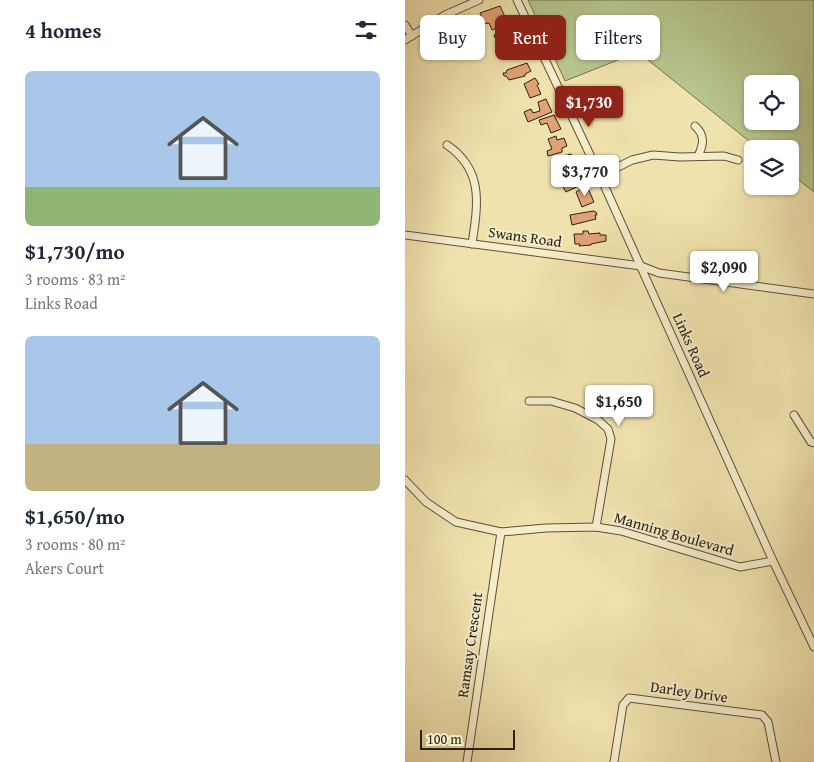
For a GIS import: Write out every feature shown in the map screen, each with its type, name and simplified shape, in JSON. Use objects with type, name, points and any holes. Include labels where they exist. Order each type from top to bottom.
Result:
[{"type":"street","points":[[405,40],[445,15],[479,0]]},
{"type":"street","name":"Links Road","points":[[517,0],[600,176],[773,561],[814,647]]},
{"type":"street","points":[[405,25],[412,36]]},
{"type":"street","points":[[695,126],[701,132],[703,138],[698,156]]},
{"type":"street","points":[[447,145],[468,164],[474,179],[477,211],[472,244]]},
{"type":"street","points":[[600,176],[642,156],[662,154],[680,157],[723,156],[738,160]]},
{"type":"street","name":"Swans Road","points":[[405,235],[641,266],[659,273],[814,294]]},
{"type":"street","points":[[529,401],[551,400],[575,408],[598,420],[608,429],[611,439],[596,527]]},
{"type":"street","points":[[794,415],[811,442],[814,443]]},
{"type":"street","name":"Manning Boulevard","points":[[405,480],[426,502],[456,522],[501,532],[546,528],[596,527],[621,531],[739,567],[773,561]]},
{"type":"street","name":"Ramsay Crescent","points":[[467,762],[501,532]]},
{"type":"street","name":"Darley Drive","points":[[615,762],[623,705],[629,698],[762,715],[769,722],[776,762]]},
{"type":"green space","points":[[528,0],[814,0],[814,192],[799,180],[799,140],[748,140],[648,60],[660,60],[660,15],[576,15],[576,60],[618,60],[565,81],[555,60],[566,60],[566,15],[535,15]]},
{"type":"building","points":[[500,6],[504,15],[495,15],[495,29],[492,30],[489,23],[485,24],[485,15],[481,15],[480,13]]},
{"type":"building","points":[[527,63],[531,71],[525,74],[525,76],[509,80],[504,76],[503,73],[506,73],[507,70]]},
{"type":"building","points":[[535,78],[539,84],[537,85],[541,94],[530,98],[524,84]]},
{"type":"building","points":[[546,99],[552,112],[528,122],[524,112],[531,109],[533,113],[540,111],[538,102]]},
{"type":"building","points":[[554,115],[561,129],[551,133],[547,123],[541,125],[539,120]]},
{"type":"building","points":[[556,136],[557,140],[564,138],[567,146],[562,148],[562,152],[548,156],[547,151],[552,149],[548,139]]},
{"type":"building","points":[[571,154],[576,166],[570,168],[568,164],[561,167],[557,158]]},
{"type":"building","points":[[577,171],[585,183],[566,192],[562,185],[572,180],[570,173]]},
{"type":"building","points":[[587,186],[594,202],[582,207],[576,192]]},
{"type":"building","points":[[596,212],[596,219],[572,225],[570,215]]},
{"type":"building","points":[[583,231],[588,231],[589,234],[600,233],[600,235],[606,235],[606,241],[579,246],[580,244],[575,244],[574,234],[583,234]]}]
